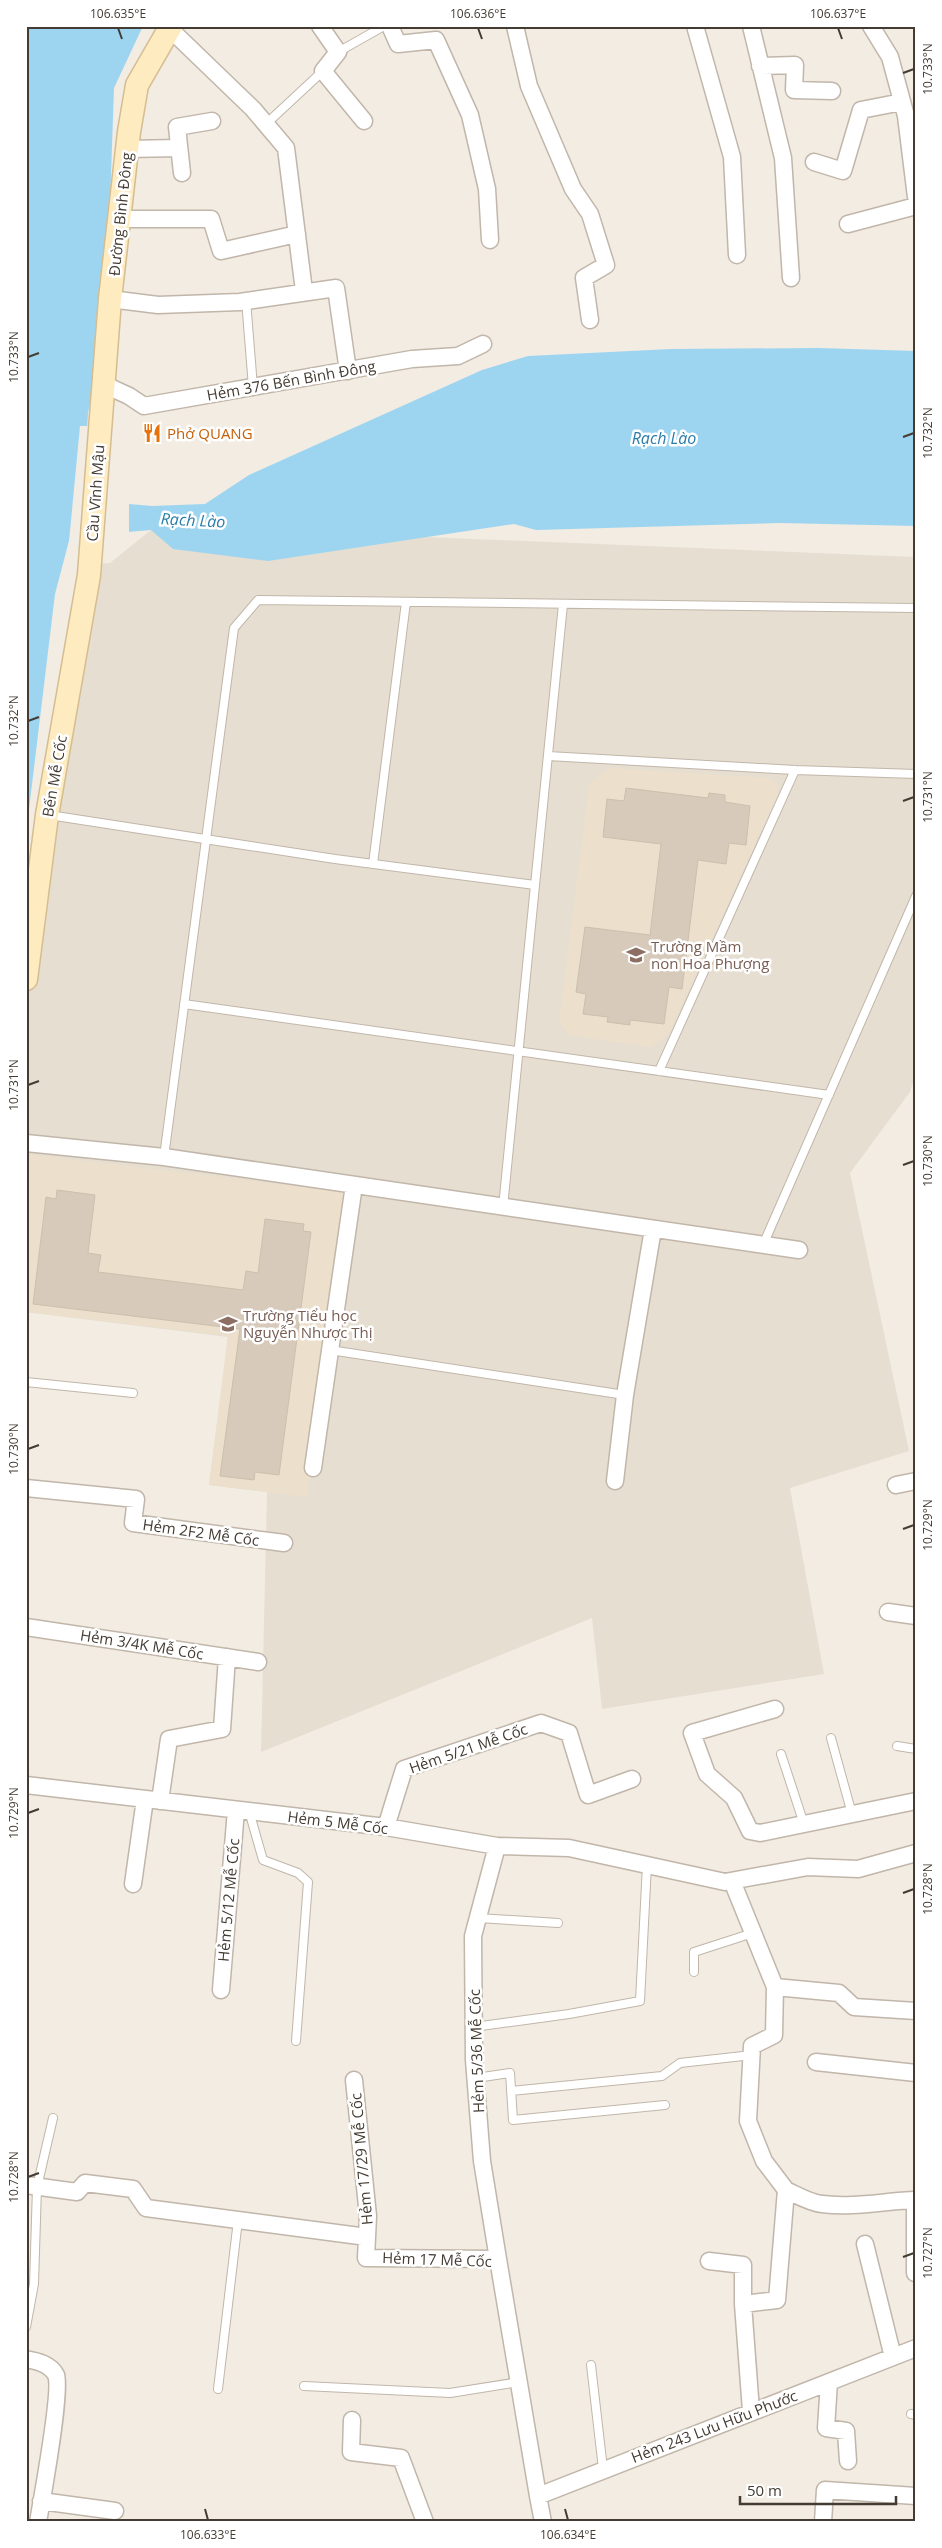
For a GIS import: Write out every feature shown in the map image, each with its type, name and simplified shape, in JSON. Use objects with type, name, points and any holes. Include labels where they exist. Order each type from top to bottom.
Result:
[{"type":"street","points":[[320,26],[338,52],[323,71],[364,121]]},
{"type":"street","points":[[390,26],[398,44],[436,40],[470,115],[487,189],[490,240]]},
{"type":"street","points":[[516,26],[529,86],[572,189],[590,214],[606,265],[584,278],[590,320]]},
{"type":"street","points":[[695,26],[732,157],[737,255]]},
{"type":"street","points":[[751,26],[783,158],[791,278]]},
{"type":"street","points":[[871,26],[890,57],[912,134],[916,197]]},
{"type":"street","points":[[170,28],[266,124],[286,148],[304,291]]},
{"type":"street","name":"Đường Bình Đông","points":[[101,412],[110,299],[126,149],[137,85],[170,28]]},
{"type":"street","points":[[760,66],[795,65],[794,90],[832,92]]},
{"type":"street","points":[[814,162],[843,171],[861,110],[902,102]]},
{"type":"street","points":[[182,173],[177,127],[212,121]]},
{"type":"street","points":[[126,149],[179,148]]},
{"type":"street","points":[[848,224],[916,206]]},
{"type":"street","points":[[119,219],[211,219],[221,251],[297,234]]},
{"type":"street","points":[[110,299],[158,305],[246,300],[336,288],[348,371]]},
{"type":"street","name":"Hẻm 376 Bến Bình Đông","points":[[103,384],[129,396],[144,406],[412,359],[458,356],[483,344]]},
{"type":"street","name":"Cầu Vĩnh Mậu","points":[[89,575],[101,412]]},
{"type":"street","name":"Bến Mễ Cốc","points":[[26,979],[47,815],[89,575]]},
{"type":"street","points":[[26,1142],[164,1157],[800,1250]]},
{"type":"street","points":[[313,1468],[354,1185]]},
{"type":"street","points":[[615,1481],[625,1395],[652,1229]]},
{"type":"street","points":[[896,1485],[916,1481]]},
{"type":"street","name":"Hẻm 2F2 Mễ Cốc","points":[[26,1488],[136,1499],[133,1523],[284,1543]]},
{"type":"street","points":[[888,1612],[916,1616]]},
{"type":"street","name":"Hẻm 3/4K Mễ Cốc","points":[[26,1627],[258,1662]]},
{"type":"street","points":[[133,1884],[152,1800],[169,1739],[222,1729],[227,1657]]},
{"type":"street","points":[[775,1709],[692,1733],[707,1774],[734,1798],[750,1831],[760,1833],[916,1801]]},
{"type":"street","name":"Hẻm 5/21 Mễ Cốc","points":[[386,1827],[404,1769],[541,1723],[569,1733],[588,1795],[632,1779]]},
{"type":"street","name":"Hẻm 5 Mễ Cốc","points":[[26,1785],[386,1827],[497,1846],[570,1848],[725,1882],[808,1867],[858,1869],[916,1853]]},
{"type":"street","name":"Hẻm 5/12 Mễ Cốc","points":[[221,1990],[242,1810]]},
{"type":"street","name":"Hẻm 5/36 Mễ Cốc","points":[[497,1846],[472,1936],[476,2078],[482,2161],[498,2259]]},
{"type":"street","points":[[732,1881],[775,1987],[774,2035],[752,2046],[748,2121],[764,2161],[786,2190],[820,2204],[858,2206],[887,2201],[915,2200],[915,2273]]},
{"type":"street","points":[[775,1987],[839,1993],[854,2007],[916,2012]]},
{"type":"street","points":[[816,2062],[916,2073]]},
{"type":"street","name":"Hẻm 17/29 Mễ Cốc","points":[[354,2080],[368,2216],[367,2237]]},
{"type":"street","name":"Hẻm 17 Mễ Cốc","points":[[31,2186],[77,2192],[86,2183],[133,2189],[146,2208],[367,2237],[366,2258],[498,2259],[538,2496]]},
{"type":"street","points":[[743,2304],[777,2300],[786,2190]]},
{"type":"street","points":[[866,2244],[893,2357]]},
{"type":"street","points":[[709,2261],[743,2265],[743,2304],[751,2411]]},
{"type":"street","name":"Hẻm 243 Lưu Hữu Phước","points":[[538,2496],[916,2348]]},
{"type":"street","points":[[26,2359],[44,2364],[52,2370],[57,2378],[53,2424],[38,2522]]},
{"type":"street","points":[[829,2382],[826,2428],[846,2430],[848,2461]]},
{"type":"street","points":[[352,2420],[351,2452],[401,2458],[425,2522]]},
{"type":"street","points":[[823,2522],[825,2490],[916,2496]]},
{"type":"street","points":[[538,2496],[542,2522]]},
{"type":"street","points":[[41,2500],[116,2511]]},
{"type":"lane","points":[[338,52],[384,26]]},
{"type":"lane","points":[[266,124],[323,71]]},
{"type":"lane","points":[[246,300],[253,387]]},
{"type":"lane","points":[[164,1157],[234,628],[258,600],[916,608]]},
{"type":"lane","points":[[373,864],[406,602]]},
{"type":"lane","points":[[503,1207],[563,604]]},
{"type":"lane","points":[[548,756],[795,770],[916,774]]},
{"type":"lane","points":[[659,1071],[795,770]]},
{"type":"lane","points":[[47,815],[373,864],[535,885]]},
{"type":"lane","points":[[763,1245],[916,896]]},
{"type":"lane","points":[[184,1004],[829,1095]]},
{"type":"lane","points":[[330,1350],[625,1395]]},
{"type":"lane","points":[[26,1382],[133,1393]]},
{"type":"lane","points":[[832,1738],[852,1814]]},
{"type":"lane","points":[[897,1746],[916,1749]]},
{"type":"lane","points":[[781,1754],[804,1824]]},
{"type":"lane","points":[[242,1810],[264,1860],[298,1873],[308,1882],[296,2041]]},
{"type":"lane","points":[[474,2027],[569,2014],[640,2001],[647,1865]]},
{"type":"lane","points":[[478,1918],[558,1923]]},
{"type":"lane","points":[[694,1972],[694,1952],[753,1933]]},
{"type":"lane","points":[[511,2091],[662,2076],[680,2063],[752,2055]]},
{"type":"lane","points":[[476,2078],[510,2073],[513,2120],[665,2105]]},
{"type":"lane","points":[[26,2327],[35,2240],[31,2186],[53,2118]]},
{"type":"lane","points":[[218,2389],[238,2220]]},
{"type":"lane","points":[[26,2238],[35,2240]]},
{"type":"lane","points":[[591,2365],[603,2469]]},
{"type":"lane","points":[[304,2386],[450,2393],[519,2382]]},
{"type":"shaded area","points":[[151,530],[352,534],[916,557],[916,1072],[910,1092],[850,1173],[909,1451],[790,1488],[824,1674],[602,1709],[592,1618],[261,1752],[267,1492],[209,1485],[228,1337],[26,1312],[26,975],[78,565],[110,563]]},
{"type":"shaded area","name":"Trường Mầm non Hoa Phượng","points":[[608,768],[768,778],[777,784],[777,795],[668,1035],[650,1047],[569,1035],[559,1022],[589,785]]},
{"type":"shaded area","name":"Trường Tiểu học Nguyễn Nhược Thị","points":[[27,1154],[345,1192],[307,1497],[209,1485],[228,1336],[26,1312]]},
{"type":"water","name":"Rạch Lào","points":[[26,26],[143,26],[114,88],[108,263],[93,388],[88,413],[83,500],[152,506],[205,504],[249,475],[482,370],[528,356],[671,349],[819,348],[916,351],[916,526],[780,523],[536,530],[514,524],[268,561],[173,549],[151,530],[70,537],[55,594],[26,834]]},
{"type":"pier","points":[[80,426],[90,426],[85,498],[129,501],[129,535],[72,539],[68,552]]},
{"type":"building","points":[[626,788],[708,798],[709,793],[725,795],[725,802],[750,806],[746,845],[729,843],[726,864],[698,860],[682,989],[669,987],[664,1024],[630,1020],[630,1025],[607,1022],[608,1017],[583,1014],[586,994],[576,992],[585,927],[650,935],[661,844],[603,837],[607,799],[624,801]]},
{"type":"building","points":[[57,1190],[95,1195],[88,1253],[101,1255],[98,1272],[243,1290],[246,1271],[258,1273],[265,1219],[304,1224],[303,1231],[311,1232],[279,1475],[255,1472],[254,1480],[220,1476],[240,1329],[33,1304],[46,1197],[56,1199]]},
{"type":"place","name":"Phở QUANG","points":[[152,433]]},
{"type":"place","name":"Trường Mầm non Hoa Phượng","points":[[636,955]]},
{"type":"place","name":"Trường Tiểu học Nguyễn Nhược Thị","points":[[228,1324]]}]
